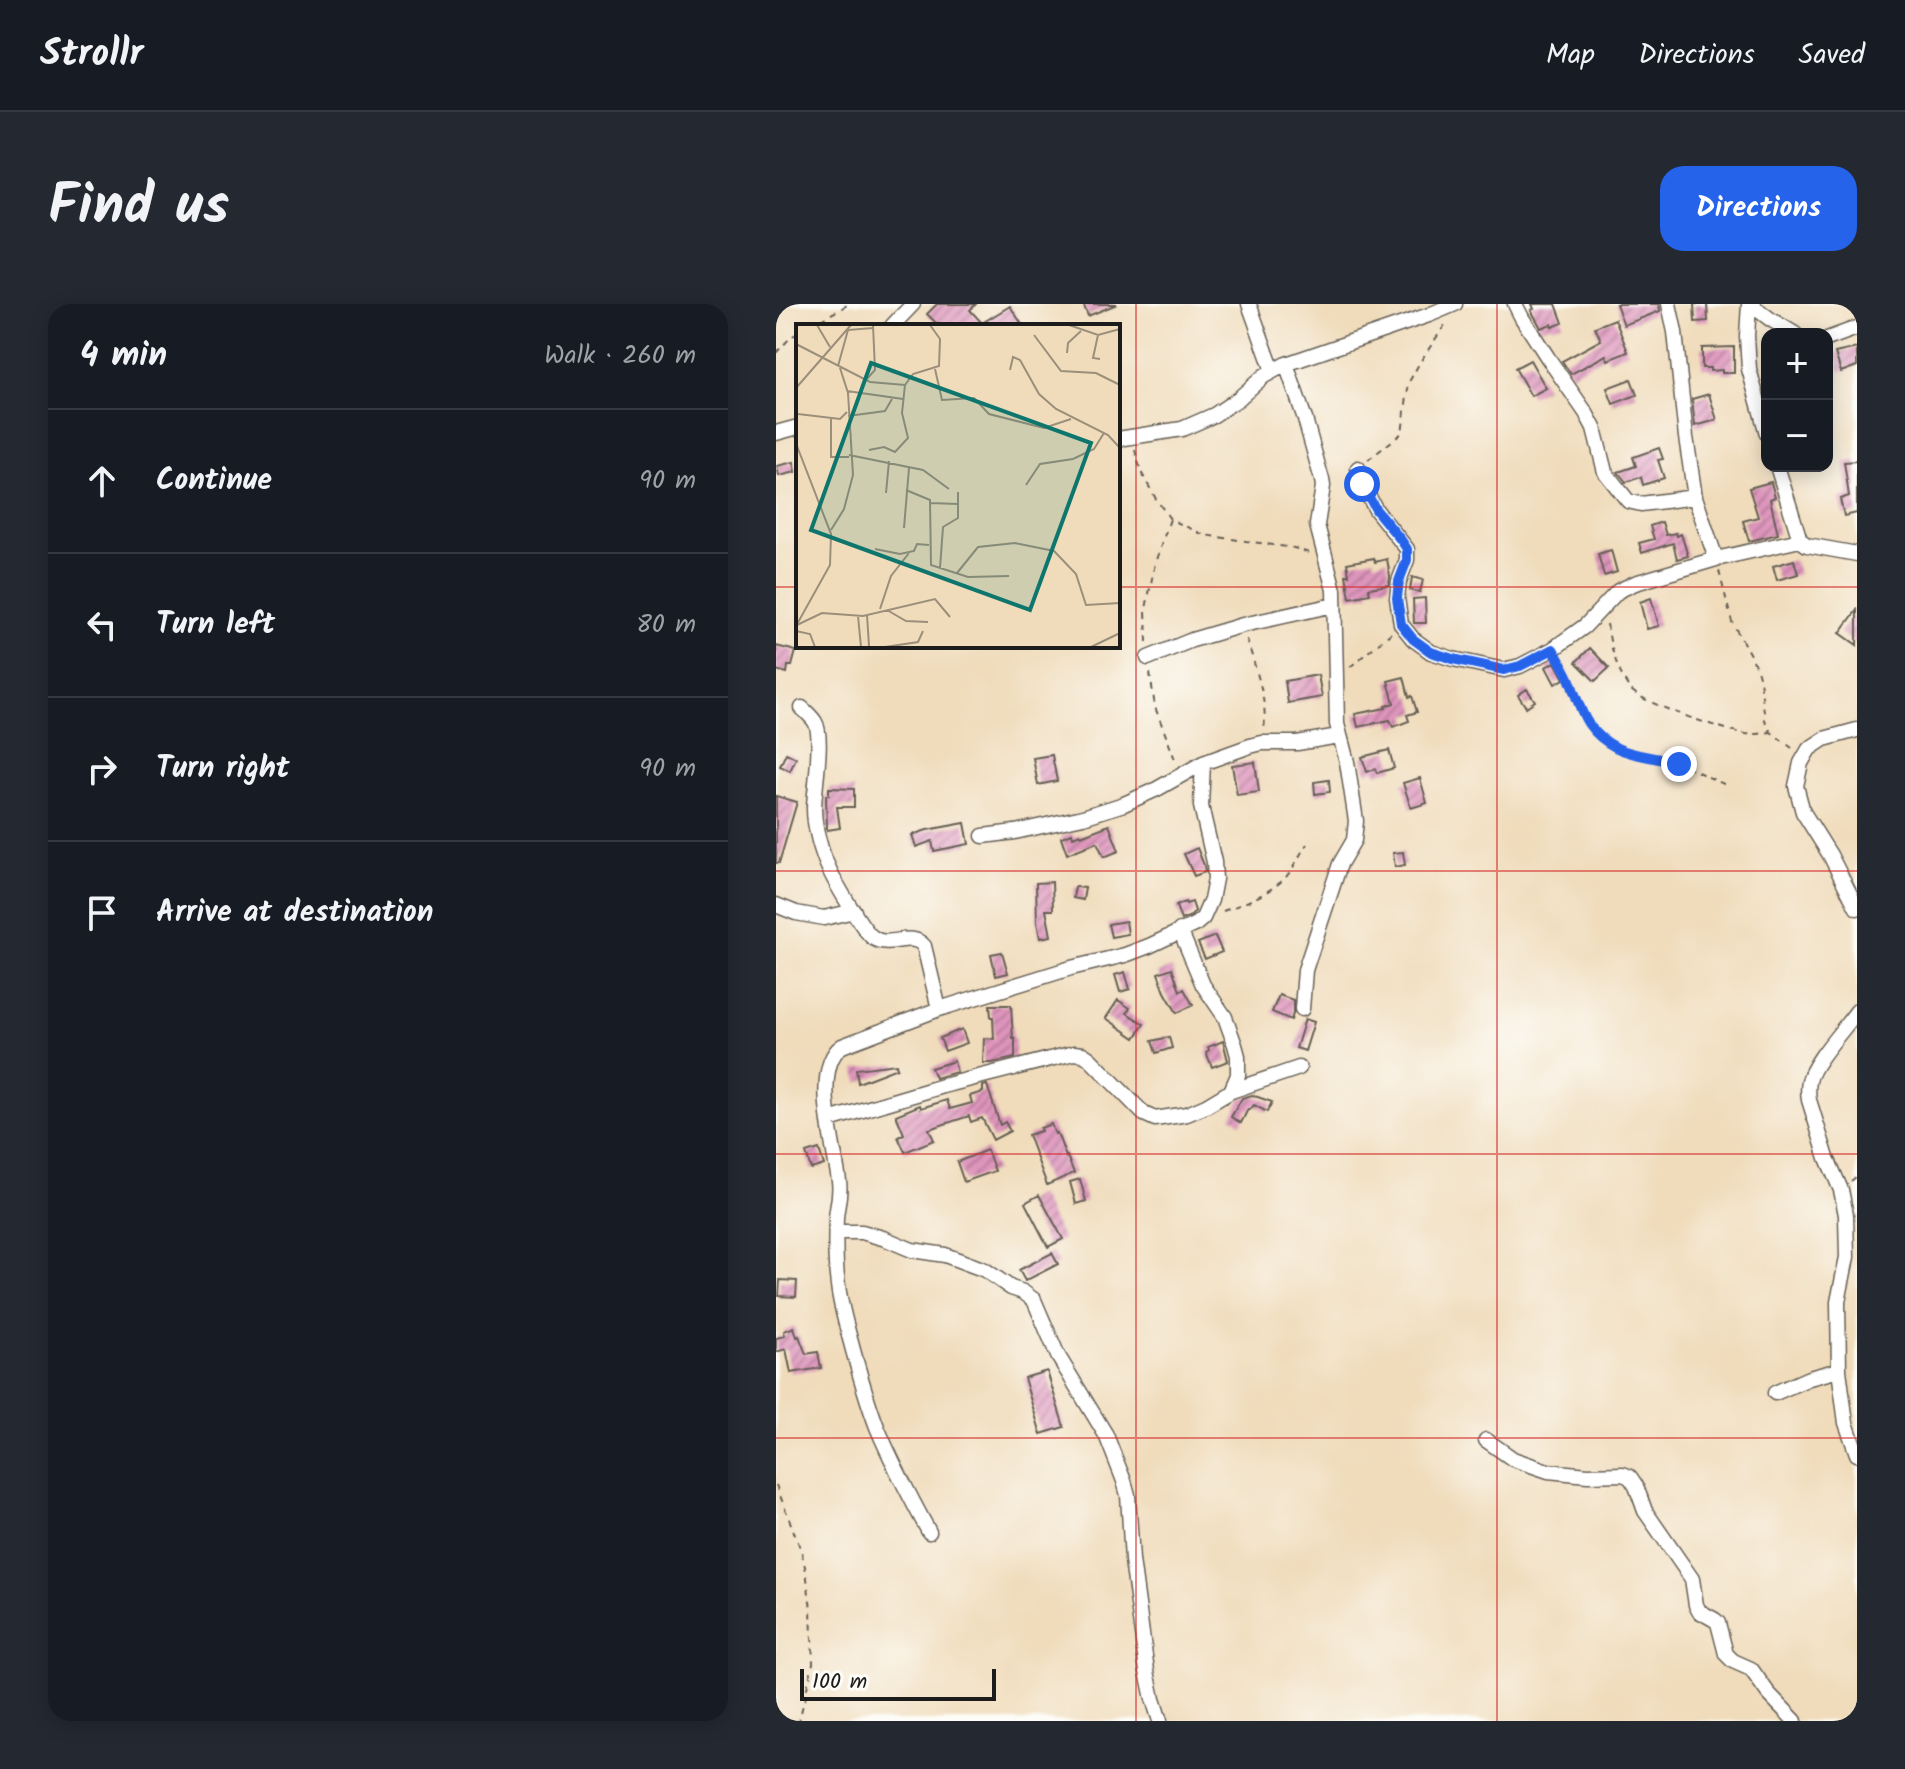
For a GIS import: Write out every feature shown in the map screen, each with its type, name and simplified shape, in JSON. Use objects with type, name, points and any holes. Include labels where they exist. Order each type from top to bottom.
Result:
[{"type":"street","points":[[894,324],[913,304]]},
{"type":"street","points":[[1249,304],[1305,419],[1322,480],[1317,525],[1334,590],[1339,736],[1347,762],[1356,821],[1354,840],[1336,875],[1305,970],[1302,1009]]},
{"type":"street","points":[[1515,304],[1586,413],[1594,428],[1605,472],[1628,501],[1641,504],[1695,497]]},
{"type":"street","points":[[1669,304],[1695,497],[1716,559]]},
{"type":"street","points":[[1749,304],[1785,328]]},
{"type":"street","points":[[1749,304],[1749,369],[1761,412]]},
{"type":"street","points":[[1124,438],[1182,429],[1214,415],[1264,376],[1280,368],[1453,309]]},
{"type":"street","points":[[1833,337],[1857,328]]},
{"type":"street","points":[[776,433],[796,428]]},
{"type":"street","points":[[1358,468],[1362,484],[1376,510],[1407,549],[1397,598],[1401,624],[1413,639],[1431,652],[1504,670],[1520,666],[1553,649],[1585,626],[1618,591],[1635,583],[1716,559],[1800,540]]},
{"type":"street","points":[[1779,472],[1800,540],[1807,545],[1857,554]]},
{"type":"street","points":[[1148,658],[1192,640],[1243,625],[1334,605]]},
{"type":"street","points":[[802,708],[818,728],[814,811],[828,867],[872,938],[884,942],[914,939],[924,946],[939,1009]]},
{"type":"street","points":[[1857,730],[1824,739],[1809,749],[1798,772],[1796,786],[1803,812],[1830,855],[1857,908]]},
{"type":"street","points":[[983,836],[1083,817],[1124,804],[1203,763],[1262,743],[1297,743],[1339,736]]},
{"type":"street","points":[[929,1532],[898,1475],[877,1426],[860,1378],[837,1284],[836,1232],[840,1188],[829,1120],[826,1079],[829,1064],[835,1051],[842,1046],[939,1009],[1071,968],[1125,955],[1196,924],[1203,918],[1215,879],[1201,806],[1203,763]]},
{"type":"street","points":[[776,905],[796,913],[824,918],[854,911]]},
{"type":"street","points":[[1180,930],[1203,985],[1225,1017],[1235,1045],[1238,1075],[1231,1091]]},
{"type":"street","points":[[1857,1011],[1814,1070],[1808,1093],[1819,1133],[1841,1190],[1846,1215],[1847,1257],[1838,1302],[1839,1370],[1846,1423],[1857,1454]]},
{"type":"street","points":[[829,1120],[943,1086],[1074,1053],[1089,1058],[1151,1118],[1187,1114],[1231,1091],[1299,1068]]},
{"type":"street","points":[[836,1232],[862,1232],[912,1250],[945,1255],[985,1270],[1034,1300],[1058,1356],[1106,1435],[1124,1481],[1147,1671],[1160,1721]]},
{"type":"street","points":[[1775,1393],[1809,1378],[1839,1370]]},
{"type":"street","points":[[1486,1440],[1513,1459],[1548,1471],[1623,1474],[1630,1477],[1645,1511],[1692,1579],[1699,1611],[1718,1623],[1726,1654],[1733,1661],[1751,1669],[1768,1693],[1795,1721]]},
{"type":"path","points":[[814,324],[849,304]]},
{"type":"path","points":[[1358,468],[1402,433],[1409,382],[1453,309]]},
{"type":"path","points":[[776,353],[796,334]]},
{"type":"path","points":[[1124,438],[1170,519],[1204,535],[1294,548],[1325,558]]},
{"type":"path","points":[[1716,559],[1732,622],[1756,666],[1765,720],[1771,732],[1805,756]]},
{"type":"path","points":[[1606,603],[1607,628],[1612,646],[1621,673],[1632,691],[1642,698],[1728,730],[1751,735],[1771,732]]},
{"type":"path","points":[[1336,677],[1401,624]]},
{"type":"path","points":[[1243,625],[1265,700],[1262,743]]},
{"type":"path","points":[[1553,649],[1570,680],[1585,720],[1604,740],[1635,754],[1679,764],[1726,785]]},
{"type":"path","points":[[1203,918],[1246,903],[1275,886],[1288,875],[1307,844]]},
{"type":"path","points":[[776,1485],[801,1550],[811,1609],[813,1663],[799,1721]]},
{"type":"building","points":[[937,304],[976,304],[970,310],[982,323],[1010,306],[1022,324],[937,324],[927,314]]},
{"type":"building","points":[[1083,304],[1117,304],[1088,316]]},
{"type":"building","points":[[1532,304],[1556,304],[1563,323],[1541,328],[1531,310],[1534,309]]},
{"type":"building","points":[[1616,304],[1659,304],[1660,311],[1624,325]]},
{"type":"building","points":[[1694,304],[1707,304],[1708,321],[1695,322]]},
{"type":"building","points":[[1615,319],[1628,352],[1608,360],[1606,355],[1571,374],[1562,361],[1601,340],[1595,327]]},
{"type":"building","points":[[1734,347],[1734,373],[1702,368],[1702,348]]},
{"type":"building","points":[[1857,348],[1857,366],[1841,372],[1835,353]]},
{"type":"building","points":[[1530,360],[1546,388],[1531,396],[1515,368]]},
{"type":"building","points":[[1631,379],[1637,395],[1613,404],[1607,388]]},
{"type":"building","points":[[1709,394],[1717,420],[1695,426],[1692,399]]},
{"type":"building","points":[[1659,448],[1663,459],[1658,460],[1664,478],[1643,485],[1641,477],[1626,482],[1618,472],[1636,466],[1633,457]]},
{"type":"building","points":[[1857,461],[1857,513],[1844,516],[1840,499],[1849,496],[1844,462]]},
{"type":"building","points":[[794,462],[796,472],[779,476],[777,466]]},
{"type":"building","points":[[1771,482],[1775,497],[1770,499],[1778,534],[1749,541],[1743,521],[1758,517],[1749,488]]},
{"type":"building","points":[[1662,522],[1666,535],[1681,534],[1688,556],[1677,559],[1673,543],[1642,553],[1639,543],[1654,539],[1650,526]]},
{"type":"building","points":[[1611,550],[1617,572],[1604,576],[1598,554]]},
{"type":"building","points":[[1374,558],[1375,562],[1387,559],[1389,585],[1369,588],[1370,594],[1350,598],[1347,563]]},
{"type":"building","points":[[1794,560],[1798,574],[1777,580],[1773,566]]},
{"type":"building","points":[[1412,577],[1423,580],[1420,592],[1410,590]]},
{"type":"building","points":[[1425,598],[1426,623],[1414,623],[1413,599]]},
{"type":"building","points":[[1651,598],[1659,626],[1647,629],[1640,602]]},
{"type":"building","points":[[1857,610],[1857,645],[1840,633]]},
{"type":"building","points":[[776,646],[796,651],[787,673],[776,670]]},
{"type":"building","points":[[1590,648],[1609,668],[1595,681],[1576,662]]},
{"type":"building","points":[[1555,662],[1564,679],[1555,684],[1546,667]]},
{"type":"building","points":[[1318,675],[1322,697],[1288,703],[1285,681]]},
{"type":"building","points":[[1404,677],[1417,712],[1407,715],[1409,721],[1393,727],[1390,720],[1358,727],[1355,714],[1386,708],[1394,703],[1388,681]]},
{"type":"building","points":[[1527,689],[1535,701],[1526,707],[1518,695]]},
{"type":"building","points":[[1389,750],[1394,768],[1377,773],[1375,769],[1367,772],[1362,757]]},
{"type":"building","points":[[786,753],[796,758],[790,771],[780,766]]},
{"type":"building","points":[[1052,755],[1057,781],[1038,785],[1033,758]]},
{"type":"building","points":[[1255,762],[1259,792],[1237,795],[1232,765]]},
{"type":"building","points":[[1420,778],[1427,803],[1411,808],[1403,783]]},
{"type":"building","points":[[1329,780],[1330,792],[1315,794],[1314,782]]},
{"type":"building","points":[[829,788],[854,789],[854,807],[837,807],[840,828],[827,830],[826,795],[829,795]]},
{"type":"building","points":[[776,796],[797,802],[779,863],[776,863]]},
{"type":"building","points":[[965,823],[969,844],[934,851],[932,841],[916,847],[912,835]]},
{"type":"building","points":[[1109,825],[1119,851],[1104,857],[1097,842],[1067,854],[1061,837],[1072,833],[1073,837],[1081,836]]},
{"type":"building","points":[[1197,848],[1205,872],[1194,876],[1184,854]]},
{"type":"building","points":[[1403,852],[1405,865],[1395,867],[1393,853]]},
{"type":"building","points":[[1052,882],[1053,910],[1046,910],[1051,936],[1040,938],[1036,883]]},
{"type":"building","points":[[1075,887],[1085,888],[1083,900],[1073,898]]},
{"type":"building","points":[[1192,902],[1195,911],[1181,920],[1176,906]]},
{"type":"building","points":[[1126,921],[1128,934],[1111,937],[1108,924]]},
{"type":"building","points":[[1215,936],[1222,952],[1205,959],[1198,943]]},
{"type":"building","points":[[1002,952],[1008,973],[996,976],[991,954]]},
{"type":"building","points":[[1172,968],[1180,991],[1184,989],[1193,1005],[1177,1013],[1158,973]]},
{"type":"building","points":[[1125,972],[1130,989],[1120,992],[1115,975]]},
{"type":"building","points":[[1279,995],[1293,1000],[1291,1020],[1272,1012]]},
{"type":"building","points":[[1118,1000],[1130,1008],[1127,1013],[1144,1024],[1135,1038],[1106,1018]]},
{"type":"building","points":[[990,1005],[1011,1005],[1015,1058],[983,1063],[984,1038],[994,1039]]},
{"type":"building","points":[[1305,1019],[1314,1022],[1305,1051],[1296,1048]]},
{"type":"building","points":[[962,1029],[967,1043],[945,1051],[940,1038]]},
{"type":"building","points":[[1169,1037],[1172,1048],[1156,1053],[1152,1041]]},
{"type":"building","points":[[1223,1041],[1228,1061],[1212,1067],[1206,1052],[1208,1047]]},
{"type":"building","points":[[954,1061],[957,1072],[935,1078],[931,1068]]},
{"type":"building","points":[[896,1064],[897,1068],[858,1083],[856,1069]]},
{"type":"building","points":[[987,1085],[1000,1125],[1005,1122],[1010,1131],[993,1140],[982,1118],[971,1122],[969,1116],[929,1129],[934,1140],[905,1152],[898,1137],[904,1134],[896,1115],[920,1105],[921,1108],[947,1100],[950,1109],[972,1103],[970,1096],[983,1092],[983,1086]]},
{"type":"building","points":[[1252,1095],[1272,1102],[1267,1112],[1254,1105],[1248,1109],[1241,1123],[1231,1117],[1242,1098]]},
{"type":"building","points":[[1051,1124],[1074,1173],[1047,1185],[1028,1135]]},
{"type":"building","points":[[819,1149],[824,1165],[811,1169],[806,1153]]},
{"type":"building","points":[[987,1150],[995,1171],[964,1182],[957,1162]]},
{"type":"building","points":[[1080,1179],[1086,1201],[1076,1204],[1070,1182]]},
{"type":"building","points":[[1039,1195],[1063,1239],[1048,1247],[1025,1203]]},
{"type":"building","points":[[1052,1253],[1058,1264],[1025,1281],[1019,1270]]},
{"type":"building","points":[[780,1280],[797,1281],[796,1297],[779,1296]]},
{"type":"building","points":[[794,1327],[806,1354],[818,1352],[821,1368],[791,1373],[786,1349],[776,1352],[776,1338],[785,1336],[784,1331]]},
{"type":"building","points":[[1047,1371],[1064,1427],[1041,1434],[1024,1378]]},
{"type":"route","points":[[1362,484],[1376,510],[1407,549],[1397,598],[1401,624],[1413,639],[1431,652],[1504,670],[1520,666],[1553,649],[1570,680],[1589,727],[1617,748],[1679,764]]}]
